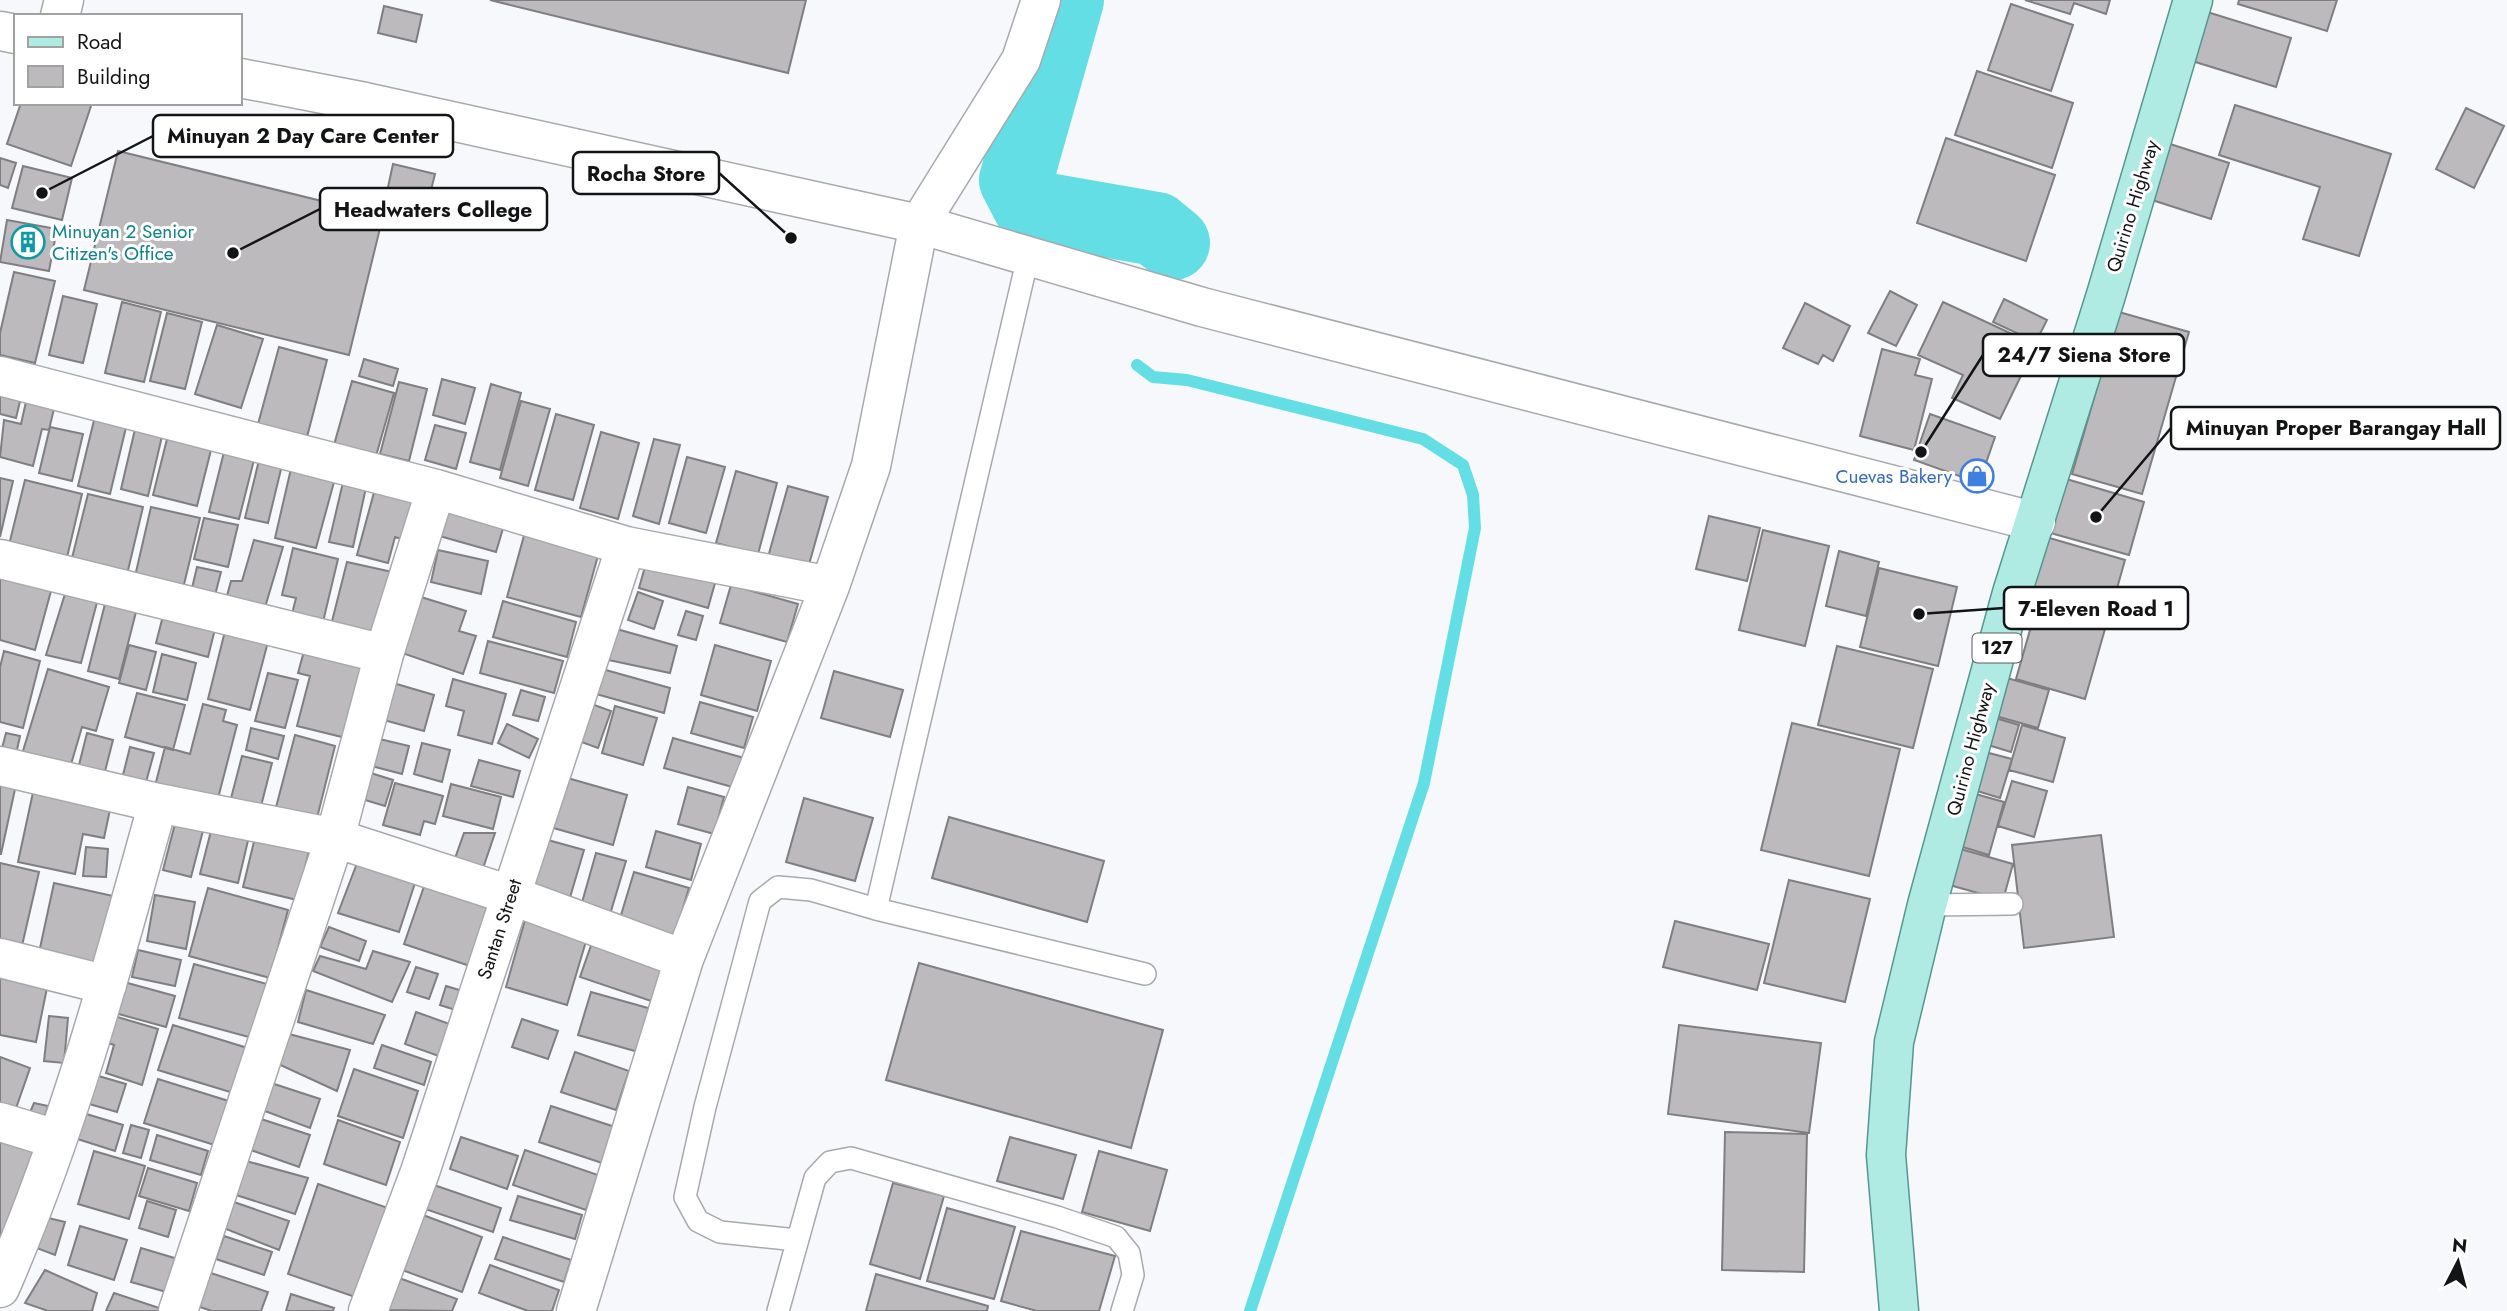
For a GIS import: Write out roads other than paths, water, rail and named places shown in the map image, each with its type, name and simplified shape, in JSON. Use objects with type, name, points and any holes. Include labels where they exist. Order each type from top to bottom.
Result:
[{"type":"main road","name":"Quirino Highway","points":[[1899,1311],[1886,1143],[1894,1042],[1927,905],[2012,593],[2036,522],[2193,0]]},
{"type":"street","points":[[576,1311],[684,959],[830,586],[871,466],[919,225],[1021,60],[1041,0]]},
{"type":"street","points":[[242,78],[365,102],[919,225],[1215,311],[2036,522]]},
{"type":"street","points":[[0,376],[436,489],[626,546],[830,586]]},
{"type":"street","points":[[178,1311],[335,838],[384,654],[436,489]]},
{"type":"street","name":"Santan Street","points":[[368,1311],[420,1172],[626,546]]},
{"type":"street","points":[[0,559],[384,654]]},
{"type":"street","points":[[0,766],[158,803],[335,838],[510,895],[684,959]]},
{"type":"street","points":[[0,1288],[56,1139],[107,985],[158,803]]},
{"type":"street","points":[[0,958],[107,985]]},
{"type":"street","points":[[0,1122],[56,1139]]},
{"type":"lane","points":[[876,909],[1028,257]]},
{"type":"lane","points":[[797,1240],[720,1232],[698,1222],[685,1198],[705,1107],[760,901],[778,887],[811,890],[876,909],[1145,974]]},
{"type":"lane","points":[[1927,905],[2012,904]]},
{"type":"lane","points":[[778,1311],[814,1178],[830,1163],[851,1158],[1057,1217],[1116,1237],[1129,1253],[1133,1275],[1122,1311]]},
{"type":"waterway","points":[[1067,0],[1016,180],[1030,207],[1156,229],[1173,243]]},
{"type":"waterway","points":[[1137,365],[1153,377],[1187,380],[1423,439],[1463,465],[1473,495],[1475,528],[1424,783],[1250,1311]]},
{"type":"place","name":"Minuyan 2 Day Care Center","points":[[42,193]]},
{"type":"place","name":"Rocha Store","points":[[791,238]]},
{"type":"place","name":"Minuyan 2 Senior Citizen's Office","points":[[28,242]]},
{"type":"place","name":"Headwaters College","points":[[233,253]]},
{"type":"place","name":"24/7 Siena Store","points":[[1921,452]]},
{"type":"place","name":"Cuevas Bakery","points":[[1977,476]]},
{"type":"place","name":"Minuyan Proper Barangay Hall","points":[[2096,517]]},
{"type":"place","name":"7-Eleven Road 1","points":[[1919,614]]}]
